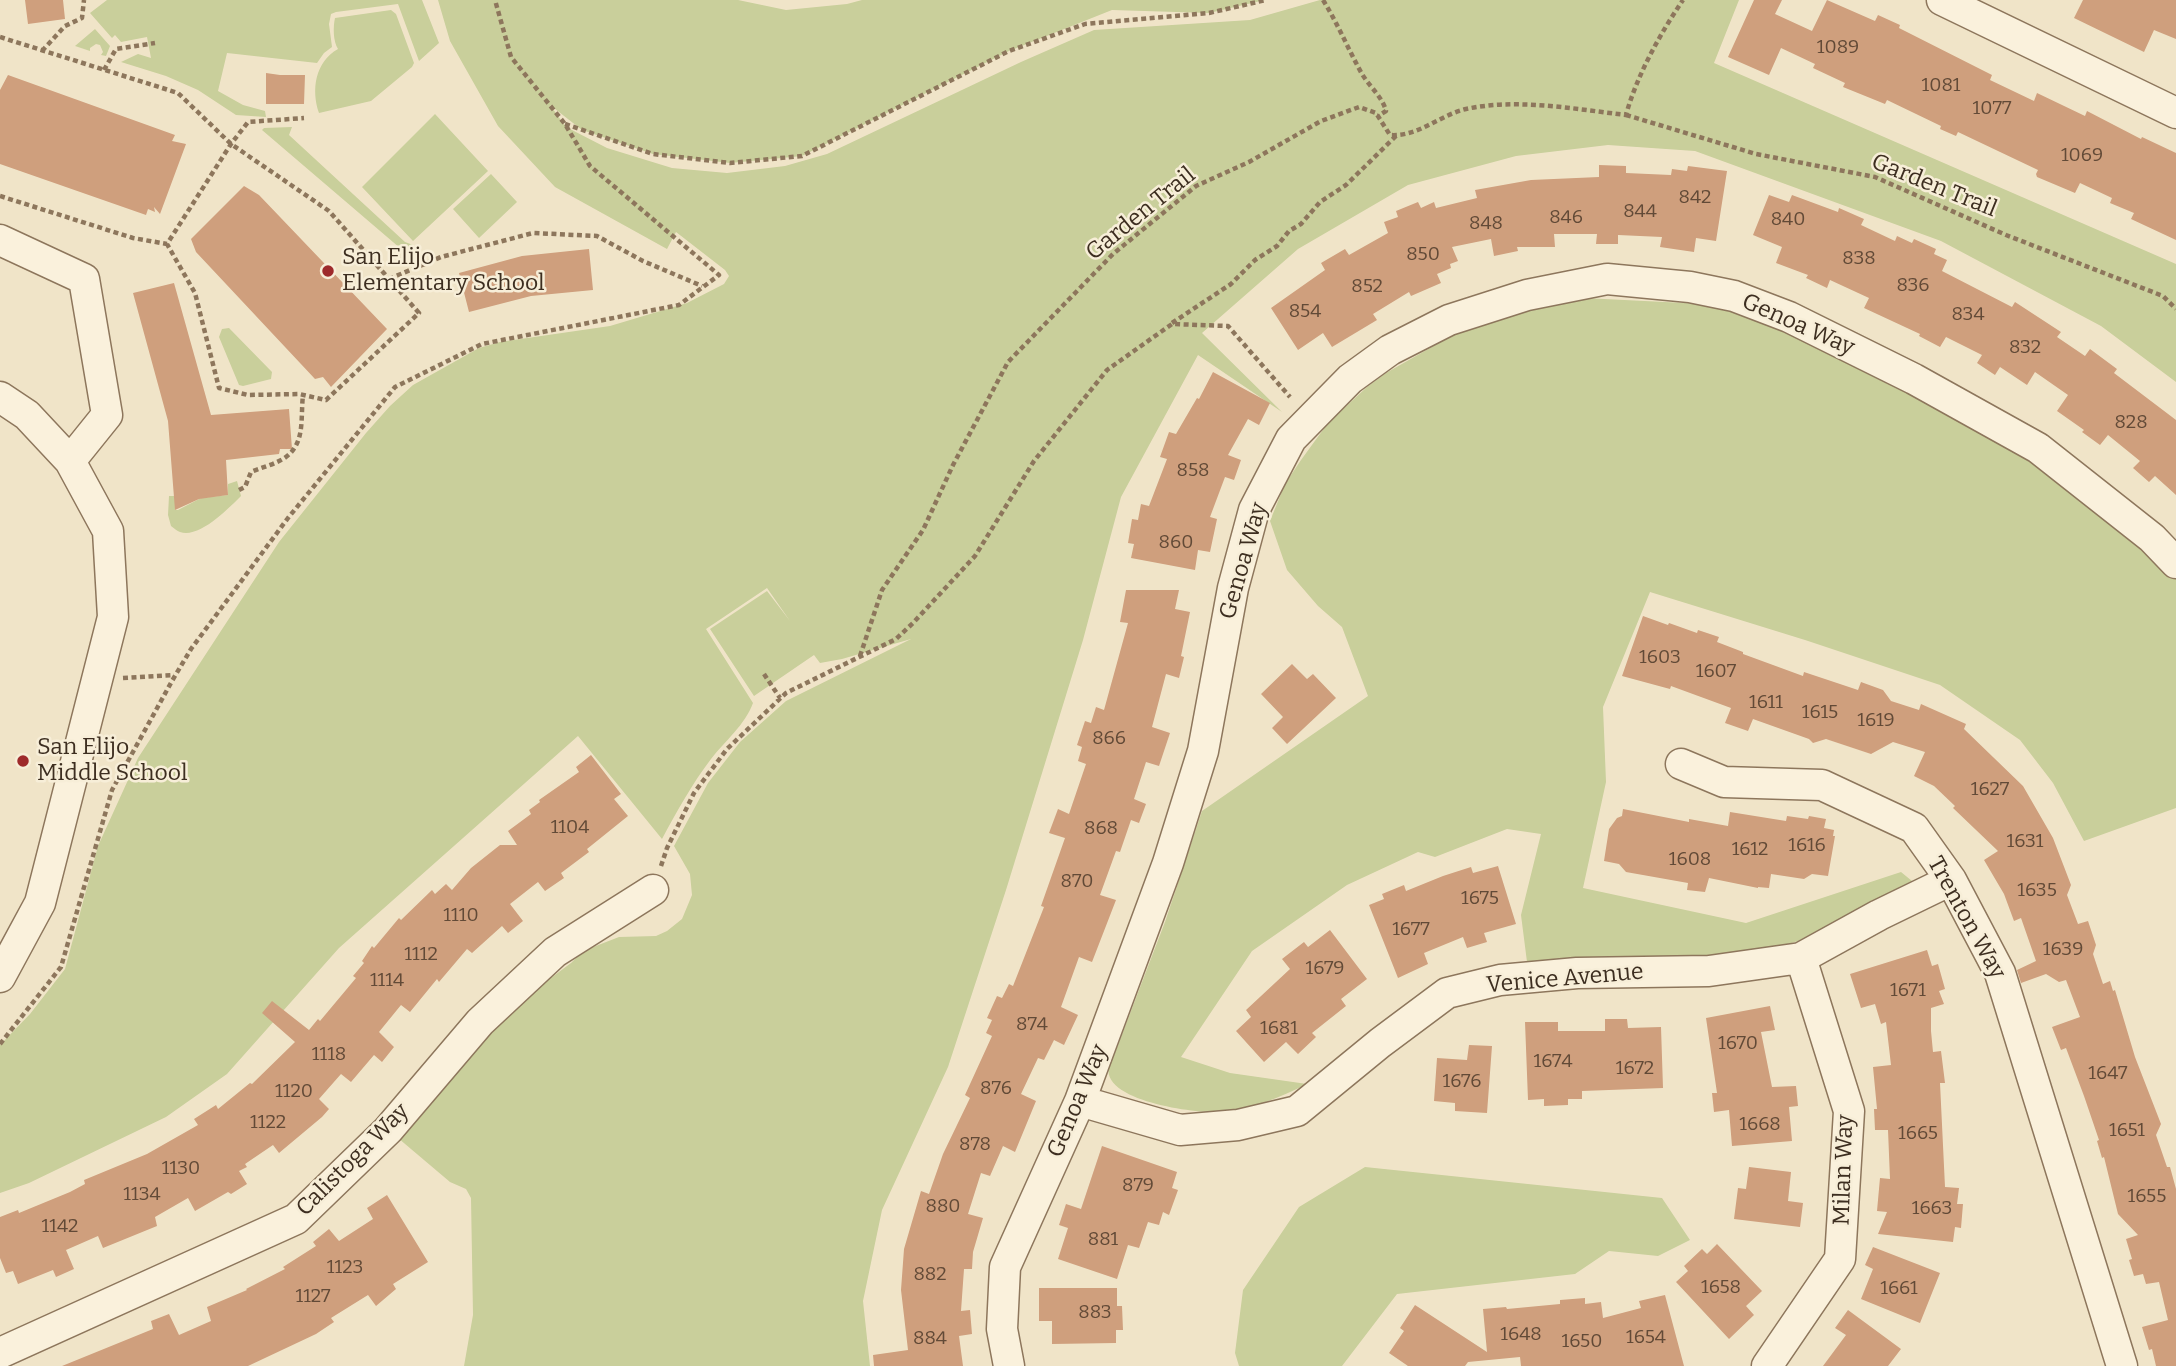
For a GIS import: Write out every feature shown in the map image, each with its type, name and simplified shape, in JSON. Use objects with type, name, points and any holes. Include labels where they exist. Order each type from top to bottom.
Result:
[{"type":"street","points":[[1942,0],[2176,113]]},
{"type":"street","points":[[0,240],[84,279],[107,415],[70,461]]},
{"type":"street","name":"Genoa Way","points":[[1009,1366],[1002,1329],[1005,1267],[1080,1101],[1168,863],[1203,751],[1233,588],[1254,510],[1291,439],[1350,379],[1390,350],[1449,320],[1527,295],[1607,279],[1690,287],[1734,296],[1789,317],[1914,379],[2038,448],[2152,538],[2176,563]]},
{"type":"street","points":[[0,397],[27,415],[70,461],[108,531],[113,617],[40,903],[0,977]]},
{"type":"street","name":"Trenton Way","points":[[1681,764],[1724,782],[1822,785],[1914,828],[1951,880],[2000,973],[2122,1366]]},
{"type":"street","name":"Venice Avenue","points":[[1080,1101],[1181,1130],[1238,1125],[1297,1111],[1380,1043],[1447,993],[1500,980],[1577,973],[1709,971],[1801,958],[1879,915],[1951,880]]},
{"type":"street","name":"Calistoga Way","points":[[0,1353],[296,1219],[388,1130],[480,1022],[555,952],[653,890]]},
{"type":"street","name":"Milan Way","points":[[1767,1366],[1840,1259],[1849,1111],[1801,958]]},
{"type":"path","points":[[42,51],[65,26],[82,18],[84,0]]},
{"type":"path","points":[[0,1044],[61,967],[112,790],[175,675],[191,649],[288,518],[395,387],[482,344],[679,305],[719,275],[590,166],[565,124],[511,57],[495,0]]},
{"type":"path","points":[[565,124],[653,154],[730,163],[802,156],[1009,51],[1085,24],[1209,13],[1266,0]]},
{"type":"path","points":[[1322,0],[1339,26],[1350,52],[1372,90],[1384,101],[1386,111],[1378,116],[1390,135],[1397,135]]},
{"type":"path","points":[[1626,115],[1633,91],[1683,0]]},
{"type":"path","points":[[0,37],[178,93],[231,144],[329,211],[419,313],[326,400],[303,395],[248,395],[219,388],[195,293],[167,244]]},
{"type":"path","points":[[104,70],[116,49],[155,43]]},
{"type":"path","name":"Garden Trail","points":[[1397,135],[1406,135],[1463,110],[1500,104],[1626,115],[1756,154],[1875,177],[2006,235],[2163,296],[2176,309]]},
{"type":"path","name":"Garden Trail","points":[[860,656],[882,590],[923,530],[953,465],[1008,362],[1113,254],[1196,186],[1249,162],[1321,121],[1359,107],[1378,116]]},
{"type":"path","points":[[167,244],[247,122],[304,118]]},
{"type":"path","points":[[667,848],[694,793],[727,750],[780,698],[895,639],[914,623],[975,556],[1034,461],[1107,370],[1222,292],[1255,260],[1277,246],[1289,231],[1301,224],[1320,202],[1346,185],[1397,135]]},
{"type":"path","points":[[0,196],[133,238],[167,244]]},
{"type":"path","points":[[389,279],[441,257],[533,233],[597,236],[643,261],[703,287]]},
{"type":"path","points":[[1172,324],[1228,326],[1290,397]]},
{"type":"path","points":[[239,490],[245,487],[251,472],[280,461],[293,451],[301,437],[303,395]]},
{"type":"path","points":[[764,674],[780,698]]},
{"type":"path","points":[[98,678],[175,675]]},
{"type":"green space","points":[[107,0],[422,0],[439,43],[419,61],[398,4],[336,12],[331,14],[329,24],[332,47],[317,63],[227,53],[218,91],[243,105],[265,111],[266,117],[236,115],[198,90],[166,76],[121,62],[138,54],[151,58],[147,37],[121,42],[115,35],[112,38],[90,13]]},
{"type":"green space","points":[[438,0],[738,0],[786,10],[862,0],[1265,0],[1209,13],[1112,10],[1009,51],[802,156],[730,163],[653,154],[582,130],[550,105],[568,130],[607,148],[672,168],[727,173],[785,166],[827,154],[1094,30],[1250,20],[1320,0],[1739,0],[1714,63],[2176,264],[2176,382],[2101,326],[1941,241],[1695,151],[1608,145],[1516,156],[1408,185],[1298,249],[1202,333],[1282,412],[1198,355],[1121,497],[1083,640],[948,1067],[882,1210],[863,1301],[870,1366],[464,1366],[473,1315],[471,1198],[466,1189],[450,1182],[398,1138],[512,1007],[583,951],[619,937],[656,936],[682,919],[692,895],[690,874],[674,846],[708,783],[740,742],[786,701],[911,639],[820,663],[814,655],[754,696],[710,629],[767,591],[790,621],[767,588],[706,629],[753,703],[740,726],[697,778],[662,839],[578,736],[339,948],[227,1074],[166,1117],[29,1183],[0,1193],[0,1045],[30,1014],[65,969],[98,846],[138,758],[279,542],[366,433],[413,385],[479,348],[500,342],[610,326],[687,303],[724,284],[729,276],[676,232],[667,249],[555,187],[498,126],[450,41]]},
{"type":"green space","points":[[391,10],[396,14],[414,63],[412,67],[371,101],[319,113],[315,86],[324,61],[338,49],[334,34],[335,18]]},
{"type":"green space","points":[[95,29],[110,46],[106,56],[101,55],[103,52],[100,45],[96,44],[90,51],[75,46]]},
{"type":"green space","points":[[435,114],[488,171],[413,241],[362,187]]},
{"type":"green space","points":[[292,127],[289,135],[405,242],[413,245],[407,254],[262,130]]},
{"type":"green space","points":[[491,174],[517,202],[479,238],[453,209]]},
{"type":"green space","points":[[1584,298],[1705,304],[1745,312],[1944,406],[2059,478],[2126,530],[2176,579],[2176,808],[2084,841],[2053,783],[2020,740],[1940,685],[1650,592],[1603,707],[1606,782],[1583,888],[1746,923],[1901,872],[1912,881],[1798,941],[1754,953],[1527,962],[1521,915],[1541,834],[1507,829],[1435,857],[1418,852],[1347,885],[1252,951],[1181,1057],[1230,1073],[1307,1084],[1265,1102],[1220,1112],[1168,1107],[1128,1094],[1114,1084],[1109,1072],[1165,922],[1202,811],[1368,696],[1342,627],[1318,606],[1287,570],[1270,521],[1285,484],[1328,423],[1386,373],[1460,331],[1524,307]]},
{"type":"green space","points":[[229,328],[272,372],[271,379],[239,385],[219,337],[222,329]]},
{"type":"green space","points":[[237,481],[241,496],[213,521],[188,533],[179,532],[171,526],[168,515],[169,496],[175,496],[175,510],[178,510],[201,498],[228,495],[228,484]]},
{"type":"green space","points":[[1365,1167],[1662,1198],[1690,1240],[1658,1256],[1609,1251],[1575,1274],[1397,1294],[1342,1366],[1239,1366],[1235,1353],[1243,1290],[1299,1207]]},
{"type":"building","points":[[25,0],[63,0],[65,19],[28,24]]},
{"type":"building","points":[[1754,0],[1782,0],[1775,14],[1812,31],[1827,0],[1875,21],[1878,15],[1992,75],[1990,80],[2034,101],[2037,93],[2085,116],[2087,111],[2141,139],[2142,137],[2176,153],[2176,240],[2131,219],[2134,213],[2110,203],[2112,198],[2080,183],[2075,193],[2037,177],[2038,170],[1958,132],[1956,136],[1887,100],[1885,104],[1843,87],[1845,83],[1813,68],[1815,64],[1781,48],[1769,75],[1728,57]]},
{"type":"building","points":[[2083,0],[2176,0],[2176,39],[2154,30],[2144,52],[2074,18]]},
{"type":"building","points":[[266,73],[305,75],[304,104],[266,104]]},
{"type":"building","points":[[8,75],[175,135],[172,141],[186,144],[160,214],[154,207],[155,212],[148,209],[146,215],[0,164],[0,90]]},
{"type":"building","points":[[1599,165],[1626,166],[1626,173],[1671,175],[1672,169],[1687,171],[1688,166],[1727,171],[1716,241],[1696,238],[1694,252],[1660,247],[1662,237],[1618,235],[1618,244],[1596,244],[1597,234],[1554,234],[1555,247],[1517,247],[1518,251],[1494,256],[1491,239],[1452,247],[1458,261],[1450,264],[1451,268],[1437,274],[1441,283],[1411,296],[1409,292],[1373,314],[1377,320],[1332,347],[1323,333],[1298,350],[1271,308],[1325,270],[1321,263],[1345,249],[1349,255],[1388,233],[1384,222],[1398,217],[1396,211],[1418,202],[1421,208],[1434,202],[1436,208],[1477,198],[1475,190],[1531,180],[1599,177]]},
{"type":"building","points":[[244,186],[259,195],[387,329],[331,387],[323,377],[315,379],[196,252],[191,239]]},
{"type":"building","points":[[1769,195],[1789,202],[1792,195],[1838,212],[1839,208],[1864,219],[1861,225],[1895,241],[1897,236],[1912,243],[1914,239],[1936,249],[1934,254],[1947,260],[1942,271],[2012,307],[2015,302],[2061,332],[2057,337],[2085,356],[2090,349],[2117,369],[2114,373],[2176,420],[2176,495],[2155,476],[2149,482],[2133,468],[2140,461],[2108,435],[2100,445],[2057,411],[2068,395],[2035,372],[2027,385],[2000,367],[1995,375],[1977,363],[1982,355],[1946,337],[1940,347],[1919,336],[1920,334],[1864,308],[1869,298],[1830,280],[1827,288],[1806,278],[1808,275],[1776,263],[1782,247],[1753,235]]},
{"type":"building","points":[[589,249],[593,290],[531,296],[469,312],[459,273],[522,256]]},
{"type":"building","points":[[174,283],[211,415],[289,409],[292,449],[280,449],[279,454],[226,460],[228,495],[199,499],[175,510],[168,421],[133,293]]},
{"type":"building","points":[[1213,372],[1270,403],[1259,425],[1248,419],[1228,455],[1241,460],[1234,480],[1225,477],[1210,517],[1217,519],[1210,552],[1198,550],[1195,570],[1131,558],[1134,544],[1128,543],[1132,519],[1138,520],[1141,504],[1149,506],[1167,459],[1160,457],[1169,432],[1176,434]]},
{"type":"building","points":[[1126,590],[1179,590],[1175,609],[1190,612],[1179,678],[1166,674],[1152,727],[1170,733],[1159,766],[1146,762],[1134,799],[1146,804],[1139,823],[1131,820],[1100,895],[1116,900],[1092,962],[1079,957],[1061,1007],[1078,1015],[1064,1045],[1054,1040],[1044,1060],[1038,1058],[1021,1094],[1036,1101],[1015,1152],[1003,1146],[990,1176],[981,1173],[968,1214],[983,1218],[973,1252],[972,1269],[964,1269],[961,1311],[970,1310],[972,1334],[959,1336],[963,1366],[874,1366],[873,1355],[908,1350],[901,1290],[904,1249],[921,1191],[929,1194],[943,1154],[970,1098],[965,1095],[992,1036],[986,1033],[992,1020],[987,1018],[997,996],[1002,998],[1009,984],[1013,986],[1044,907],[1041,906],[1065,838],[1049,833],[1058,809],[1069,814],[1086,764],[1078,761],[1082,747],[1077,745],[1085,721],[1091,723],[1096,707],[1104,710],[1128,623],[1120,622]]},
{"type":"building","points":[[1643,616],[1719,637],[1717,642],[1803,676],[1804,672],[1858,690],[1861,682],[1883,690],[1891,701],[1919,710],[1921,704],[1966,724],[1964,729],[2023,786],[2053,838],[2071,885],[2067,895],[2078,924],[2088,921],[2096,945],[2093,954],[2103,984],[2110,981],[2113,991],[2115,990],[2135,1057],[2161,1124],[2156,1135],[2176,1189],[2176,1366],[2156,1366],[2152,1349],[2149,1350],[2142,1327],[2168,1320],[2159,1282],[2146,1284],[2143,1274],[2134,1276],[2126,1239],[2138,1235],[2118,1214],[2104,1157],[2102,1158],[2097,1141],[2099,1140],[2084,1096],[2066,1048],[2061,1050],[2052,1027],[2080,1017],[2066,980],[2059,982],[2046,974],[2021,983],[2017,970],[2036,961],[2021,918],[2014,921],[2004,894],[1984,860],[1998,851],[1934,786],[1914,776],[1925,752],[1893,742],[1871,754],[1826,739],[1813,743],[1809,739],[1753,719],[1748,731],[1725,723],[1731,708],[1671,686],[1670,689],[1622,676]]},
{"type":"building","points":[[1292,664],[1307,679],[1313,674],[1336,698],[1287,744],[1272,728],[1283,717],[1261,694]]},
{"type":"building","points":[[591,755],[621,794],[614,799],[628,816],[587,849],[589,852],[561,873],[564,878],[545,891],[538,882],[510,904],[523,921],[508,933],[502,926],[472,953],[467,949],[439,982],[437,979],[410,1012],[401,1005],[379,1032],[394,1047],[382,1062],[374,1055],[351,1082],[341,1074],[319,1099],[329,1109],[322,1117],[279,1153],[273,1145],[239,1171],[247,1184],[195,1211],[188,1198],[155,1217],[157,1226],[103,1248],[98,1236],[66,1250],[74,1269],[56,1277],[53,1270],[18,1284],[13,1271],[6,1273],[0,1258],[0,1217],[18,1210],[19,1213],[70,1192],[85,1184],[84,1180],[147,1154],[198,1125],[194,1119],[216,1105],[218,1109],[252,1084],[295,1042],[262,1013],[272,1001],[309,1030],[318,1019],[320,1021],[356,978],[353,976],[364,963],[362,961],[372,946],[374,948],[399,918],[401,920],[432,890],[435,894],[446,884],[452,890],[471,868],[500,845],[517,845],[508,831],[531,814],[529,810],[540,802],[539,800],[579,772],[576,767]]},
{"type":"building","points":[[1623,809],[1689,822],[1689,819],[1728,826],[1730,812],[1786,821],[1787,816],[1826,819],[1824,828],[1834,830],[1835,836],[1828,876],[1812,874],[1804,879],[1771,874],[1769,888],[1709,878],[1705,892],[1687,890],[1688,883],[1626,872],[1619,864],[1604,861],[1609,829],[1617,818],[1622,816]]},
{"type":"building","points":[[1498,866],[1516,924],[1484,933],[1487,942],[1467,948],[1463,937],[1424,953],[1428,964],[1398,978],[1369,905],[1384,899],[1382,894],[1404,885],[1406,891],[1471,867],[1473,873]]},
{"type":"building","points":[[1330,930],[1367,979],[1341,999],[1346,1006],[1312,1033],[1316,1037],[1298,1054],[1286,1042],[1264,1062],[1236,1031],[1251,1017],[1246,1010],[1290,969],[1282,959],[1304,942],[1308,947]]},
{"type":"building","points":[[1927,950],[1932,966],[1938,964],[1945,989],[1939,991],[1944,1004],[1931,1008],[1931,1031],[1933,1052],[1941,1051],[1945,1083],[1940,1083],[1945,1187],[1959,1188],[1957,1204],[1963,1204],[1961,1228],[1955,1227],[1953,1242],[1878,1234],[1887,1212],[1877,1211],[1880,1178],[1890,1179],[1888,1130],[1875,1130],[1874,1109],[1877,1109],[1873,1067],[1891,1065],[1886,1022],[1881,1024],[1875,1004],[1861,1008],[1850,974]]},
{"type":"building","points":[[1770,1006],[1775,1030],[1761,1032],[1772,1087],[1796,1086],[1798,1106],[1789,1107],[1792,1141],[1732,1146],[1729,1110],[1714,1112],[1712,1093],[1717,1093],[1706,1018]]},
{"type":"building","points":[[1605,1019],[1627,1019],[1628,1028],[1661,1027],[1663,1088],[1582,1091],[1582,1099],[1568,1099],[1568,1105],[1544,1106],[1544,1099],[1528,1100],[1525,1022],[1558,1022],[1558,1031],[1605,1031]]},
{"type":"building","points":[[1469,1045],[1492,1046],[1487,1113],[1455,1111],[1455,1103],[1434,1101],[1437,1058],[1467,1060]]},
{"type":"building","points":[[1102,1146],[1177,1172],[1172,1188],[1178,1190],[1169,1215],[1163,1212],[1159,1225],[1148,1222],[1139,1248],[1128,1245],[1117,1279],[1058,1259],[1068,1228],[1059,1225],[1066,1204],[1081,1209]]},
{"type":"building","points":[[1749,1167],[1791,1172],[1788,1201],[1803,1203],[1800,1227],[1734,1219],[1738,1188],[1746,1189]]},
{"type":"building","points":[[387,1195],[428,1262],[393,1284],[396,1289],[376,1306],[368,1295],[331,1318],[334,1322],[316,1334],[248,1366],[62,1366],[153,1329],[151,1321],[169,1314],[179,1335],[211,1321],[207,1307],[247,1290],[285,1269],[283,1267],[316,1246],[313,1242],[329,1229],[339,1241],[373,1219],[367,1208]]},
{"type":"building","points":[[1717,1244],[1762,1291],[1746,1306],[1754,1315],[1729,1339],[1676,1282],[1688,1271],[1684,1266],[1702,1249],[1707,1254]]},
{"type":"building","points":[[1873,1247],[1940,1273],[1920,1323],[1861,1299],[1873,1269],[1865,1265]]},
{"type":"building","points":[[1039,1288],[1117,1288],[1117,1306],[1122,1306],[1123,1330],[1116,1330],[1116,1343],[1052,1344],[1052,1321],[1039,1321]]},
{"type":"building","points":[[1665,1295],[1684,1366],[1521,1366],[1520,1357],[1468,1362],[1465,1366],[1408,1366],[1389,1353],[1404,1331],[1400,1328],[1415,1305],[1487,1352],[1483,1309],[1560,1304],[1560,1300],[1585,1298],[1585,1304],[1601,1302],[1603,1318],[1641,1308],[1639,1301]]},
{"type":"building","points":[[1848,1310],[1901,1349],[1888,1366],[1823,1366],[1846,1335],[1835,1328]]},
{"type":"place","name":"San Elijo Elementary School","points":[[328,271]]},
{"type":"place","name":"San Elijo Middle School","points":[[23,761]]}]
